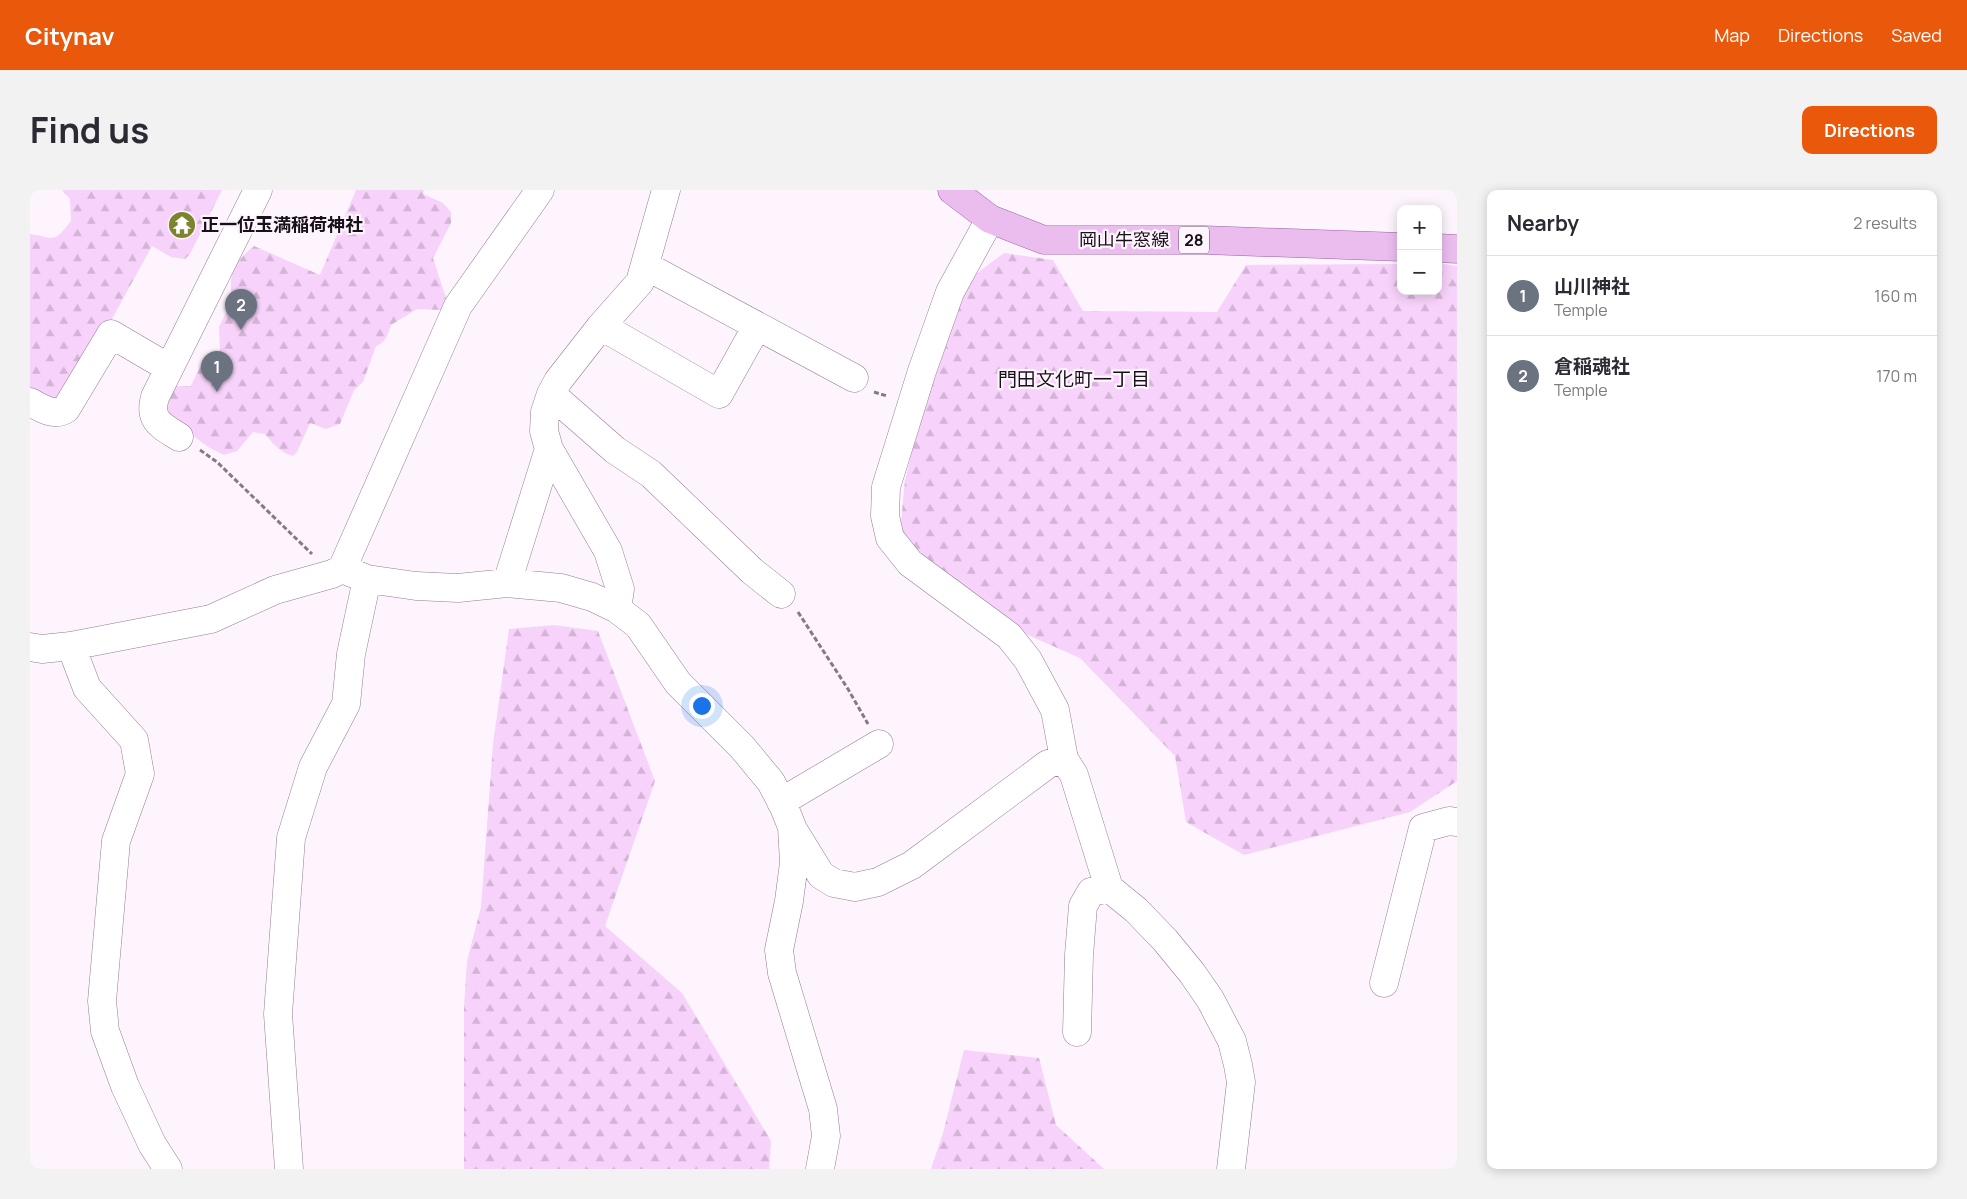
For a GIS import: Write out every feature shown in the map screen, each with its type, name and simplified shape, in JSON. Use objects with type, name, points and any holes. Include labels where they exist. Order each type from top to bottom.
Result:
[{"type":"main road","name":"岡山牛窓線","points":[[952,190],[990,219],[1044,240],[1204,240],[1397,247]]},
{"type":"main road","points":[[1442,248],[1457,249]]},
{"type":"street","points":[[179,437],[162,426],[153,414],[155,397],[258,190]]},
{"type":"street","points":[[337,572],[458,306],[540,190]]},
{"type":"street","points":[[617,609],[620,589],[608,551],[549,449],[544,431],[545,412],[551,394],[558,382],[601,326],[640,282],[666,190]]},
{"type":"street","points":[[990,219],[950,292],[922,371],[886,487],[885,516],[890,538],[910,564],[1009,636],[1028,660],[1055,710],[1064,759],[1074,775],[1109,888],[1136,910],[1165,940],[1192,973],[1210,999],[1232,1041],[1241,1082],[1231,1169]]},
{"type":"street","points":[[646,266],[854,378]]},
{"type":"street","points":[[601,326],[719,394],[757,326]]},
{"type":"street","points":[[30,402],[53,412],[60,412],[66,409],[112,334],[169,368]]},
{"type":"street","points":[[551,394],[615,450],[652,474],[752,571],[781,594]]},
{"type":"street","points":[[507,583],[549,449]]},
{"type":"street","points":[[30,647],[42,649],[71,646],[211,619],[275,590],[337,572],[367,580],[416,586],[458,588],[507,583],[561,588],[592,597],[617,609],[638,625],[678,683],[742,747],[771,782],[782,802],[792,827],[821,875],[834,883],[855,887],[878,882],[912,865],[1048,764],[1064,759]]},
{"type":"street","points":[[289,1169],[278,1014],[291,838],[313,767],[346,704],[351,654],[367,580]]},
{"type":"street","points":[[30,630],[40,636],[71,646]]},
{"type":"street","points":[[71,646],[88,688],[134,740],[140,774],[116,841],[102,1001],[105,1031],[125,1086],[152,1144],[168,1169]]},
{"type":"street","points":[[782,802],[879,744]]},
{"type":"street","points":[[1384,984],[1423,828],[1450,820],[1457,822]]},
{"type":"street","points":[[792,827],[794,863],[789,901],[778,950],[782,973],[823,1109],[826,1136],[820,1169]]},
{"type":"street","points":[[1077,1032],[1079,955],[1083,906],[1091,892],[1109,888]]},
{"type":"path","points":[[854,378],[858,384],[884,397],[893,395]]},
{"type":"path","points":[[179,437],[217,462],[337,572]]},
{"type":"path","points":[[781,594],[794,607],[805,623],[848,689],[879,744]]},
{"type":"green space","points":[[62,190],[222,190],[190,254],[185,259],[171,257],[152,246],[108,326],[60,399],[30,395],[30,234],[53,238],[61,233],[71,221],[70,199]]},
{"type":"green space","points":[[356,190],[424,190],[423,194],[443,203],[451,212],[451,223],[433,258],[446,298],[441,310],[417,309],[391,325],[386,338],[376,346],[363,382],[354,390],[340,424],[326,429],[310,423],[297,452],[293,456],[281,450],[265,434],[253,432],[237,451],[224,455],[210,448],[171,420],[165,405],[175,386],[191,386],[203,360],[220,354],[219,327],[233,299],[231,283],[234,269],[242,257],[254,246],[320,275]]},
{"type":"green space","points":[[1004,253],[1053,260],[1083,311],[1217,312],[1246,265],[1397,264],[1397,295],[1442,295],[1442,264],[1457,266],[1457,781],[1410,812],[1244,855],[1186,822],[1175,756],[1080,658],[1021,632],[934,569],[900,533],[905,480],[923,407],[968,280]]},
{"type":"green space","points":[[554,625],[598,631],[655,781],[605,926],[682,993],[771,1141],[769,1169],[464,1169],[464,1007],[467,961],[481,907],[493,744],[509,629]]},
{"type":"green space","points":[[964,1050],[1039,1058],[1056,1125],[1104,1169],[931,1169],[943,1133]]},
{"type":"place","name":"正一位玉満稲荷神社","points":[[182,225]]},
{"type":"place","name":"倉稲魂社","points":[[241,330]]},
{"type":"place","name":"山川神社","points":[[217,392]]},
{"type":"district","name":"門田文化町一丁目","points":[[1074,379]]}]
